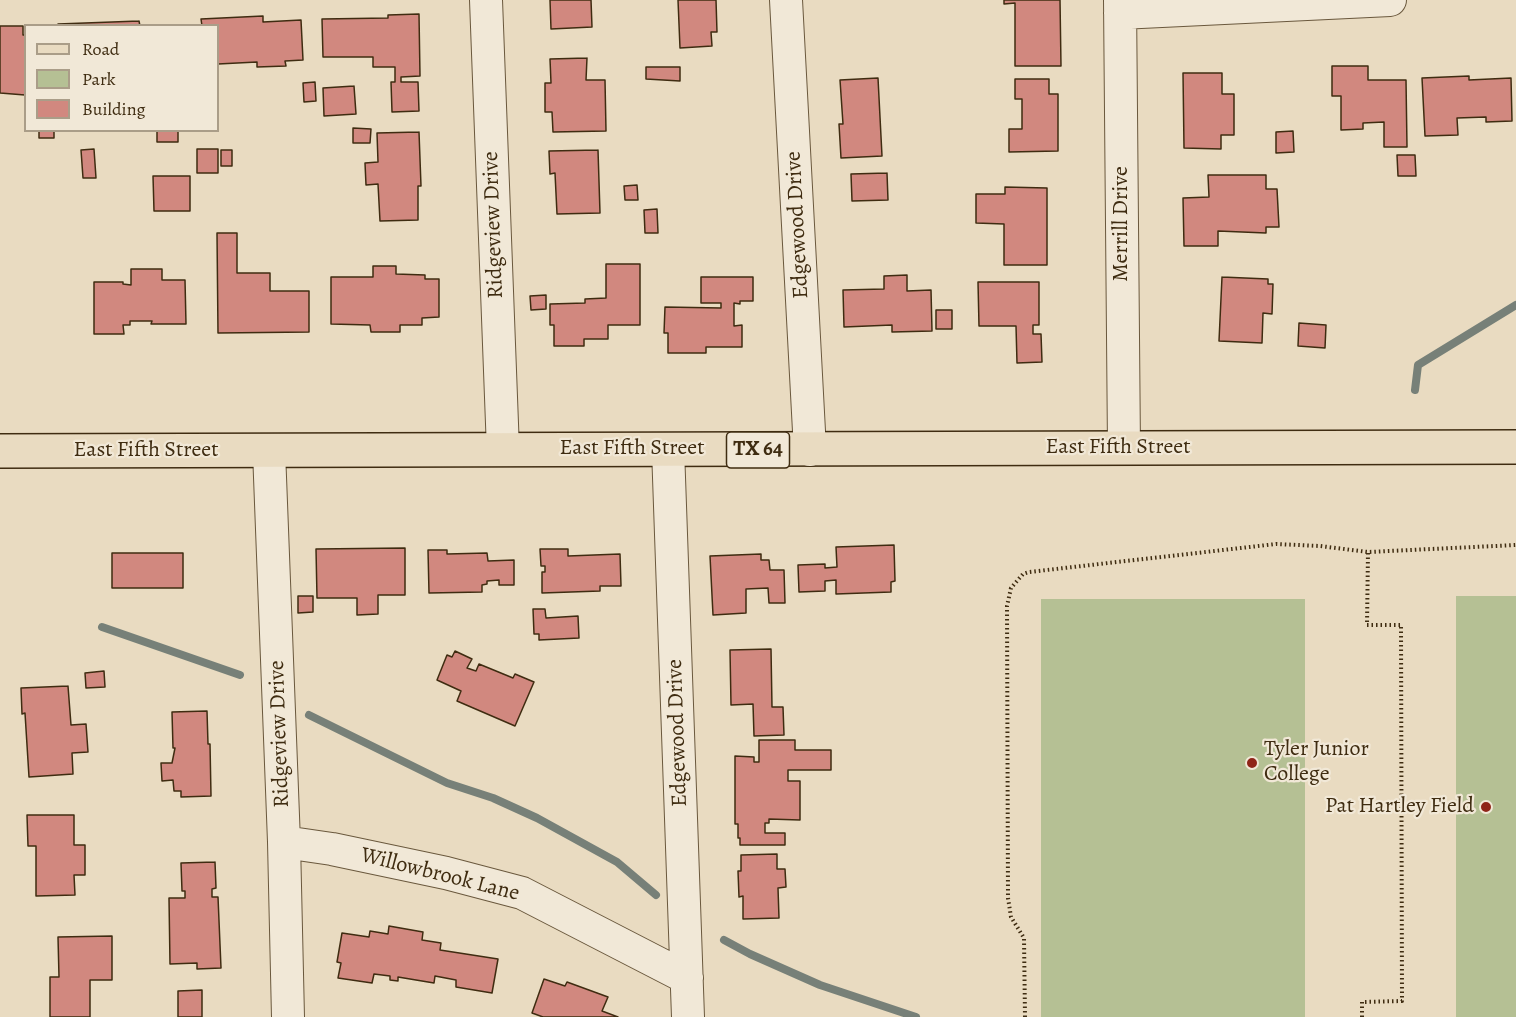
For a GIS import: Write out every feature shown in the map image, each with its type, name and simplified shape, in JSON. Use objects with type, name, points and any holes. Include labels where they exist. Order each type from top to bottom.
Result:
[{"type":"main road","name":"East Fifth Street","points":[[0,451],[1516,447]]},
{"type":"street","name":"Ridgeview Drive","points":[[486,0],[503,450]]},
{"type":"street","name":"Edgewood Drive","points":[[786,0],[810,450]]},
{"type":"street","points":[[1120,7],[1390,0]]},
{"type":"street","name":"Merrill Drive","points":[[1120,7],[1124,448]]},
{"type":"street","name":"Edgewood Drive","points":[[668,449],[688,1017]]},
{"type":"street","name":"Ridgeview Drive","points":[[269,451],[284,842],[288,1017]]},
{"type":"street","name":"Willowbrook Lane","points":[[284,842],[332,849],[446,873],[522,893],[687,978]]},
{"type":"path","points":[[1025,1017],[1024,938],[1011,917],[1008,898],[1007,606],[1011,588],[1023,574],[1264,545],[1320,546],[1368,552],[1516,545]]},
{"type":"path","points":[[1362,1017],[1362,1002],[1402,1001],[1401,625],[1367,625],[1368,552]]},
{"type":"green space","name":"Pat Hartley Field","points":[[1456,596],[1516,596],[1516,1017],[1456,1017]]},
{"type":"green space","points":[[1041,599],[1305,599],[1305,1017],[1041,1017]]},
{"type":"building","points":[[550,0],[591,0],[592,27],[551,29]]},
{"type":"building","points":[[678,0],[716,0],[717,32],[711,32],[712,46],[680,48]]},
{"type":"building","points":[[1004,0],[1060,0],[1061,66],[1015,66],[1015,3],[1004,4]]},
{"type":"building","points":[[419,14],[420,76],[401,77],[401,82],[418,82],[419,111],[392,112],[391,82],[395,82],[395,67],[373,67],[373,57],[323,57],[322,19],[388,18],[388,15]]},
{"type":"building","points":[[263,16],[263,22],[301,20],[303,60],[285,61],[286,66],[257,67],[257,62],[219,64],[219,24],[202,24],[201,19]]},
{"type":"building","points":[[139,21],[140,24],[58,24]]},
{"type":"building","points":[[0,26],[23,26],[24,95],[0,93]]},
{"type":"building","points":[[587,58],[586,80],[605,80],[606,131],[553,132],[552,112],[545,112],[545,83],[551,83],[550,59]]},
{"type":"building","points":[[1332,66],[1368,66],[1368,80],[1406,80],[1407,147],[1384,147],[1384,122],[1363,123],[1363,129],[1341,130],[1341,96],[1332,96]]},
{"type":"building","points":[[646,67],[680,67],[680,81],[646,79]]},
{"type":"building","points":[[1183,73],[1222,73],[1222,94],[1234,94],[1234,135],[1221,135],[1221,149],[1184,148]]},
{"type":"building","points":[[1469,76],[1469,80],[1511,78],[1512,121],[1486,122],[1486,117],[1457,118],[1458,135],[1425,136],[1422,78]]},
{"type":"building","points":[[878,78],[882,156],[841,158],[839,124],[843,124],[840,80]]},
{"type":"building","points":[[1015,79],[1049,79],[1049,94],[1058,94],[1058,151],[1009,152],[1009,129],[1022,129],[1022,99],[1015,99]]},
{"type":"building","points":[[315,82],[316,101],[304,102],[303,83]]},
{"type":"building","points":[[354,86],[356,114],[324,116],[323,88]]},
{"type":"building","points":[[353,128],[371,129],[370,143],[353,143]]},
{"type":"building","points":[[1293,131],[1294,152],[1276,153],[1276,132]]},
{"type":"building","points":[[39,132],[54,132],[54,138],[39,138]]},
{"type":"building","points":[[157,132],[178,132],[178,142],[157,142]]},
{"type":"building","points":[[419,132],[421,186],[418,186],[418,220],[380,221],[378,184],[366,185],[365,163],[378,162],[377,133]]},
{"type":"building","points":[[94,149],[96,178],[83,178],[81,150]]},
{"type":"building","points":[[197,149],[218,149],[218,173],[197,173]]},
{"type":"building","points":[[221,150],[232,150],[232,166],[221,166]]},
{"type":"building","points":[[598,150],[600,213],[557,214],[555,173],[550,174],[549,151]]},
{"type":"building","points":[[1397,155],[1415,155],[1416,176],[1398,176]]},
{"type":"building","points":[[887,173],[888,200],[852,201],[851,174]]},
{"type":"building","points":[[1208,175],[1266,175],[1266,189],[1277,189],[1279,227],[1266,227],[1266,233],[1218,231],[1218,246],[1184,246],[1183,198],[1209,197]]},
{"type":"building","points":[[153,176],[190,176],[190,211],[154,211]]},
{"type":"building","points":[[637,185],[638,200],[625,200],[624,186]]},
{"type":"building","points":[[1005,187],[1047,188],[1047,265],[1004,265],[1004,224],[976,223],[976,194],[1005,194]]},
{"type":"building","points":[[657,209],[658,233],[645,233],[644,210]]},
{"type":"building","points":[[217,233],[237,233],[237,273],[270,273],[270,291],[309,291],[309,332],[218,333]]},
{"type":"building","points":[[606,264],[640,264],[640,325],[608,325],[608,339],[584,339],[584,346],[554,346],[554,325],[550,325],[550,304],[585,303],[585,299],[606,298]]},
{"type":"building","points":[[373,266],[396,266],[396,274],[425,275],[425,279],[439,279],[439,317],[422,318],[422,325],[400,325],[400,332],[371,332],[370,325],[331,324],[331,277],[373,277]]},
{"type":"building","points":[[131,269],[162,269],[162,280],[185,280],[186,324],[151,324],[152,321],[130,321],[130,325],[123,325],[124,334],[94,334],[94,282],[123,282],[123,284],[131,285]]},
{"type":"building","points":[[907,275],[907,291],[931,290],[932,331],[892,332],[892,325],[844,327],[843,290],[884,289],[884,276]]},
{"type":"building","points":[[701,277],[753,277],[753,301],[734,303],[734,326],[742,325],[742,347],[706,347],[706,353],[668,353],[668,333],[664,333],[665,307],[721,308],[721,303],[701,303]]},
{"type":"building","points":[[1222,277],[1268,279],[1268,284],[1273,284],[1272,314],[1263,313],[1262,343],[1219,341]]},
{"type":"building","points":[[978,282],[1039,282],[1039,325],[1033,325],[1033,334],[1041,334],[1042,362],[1017,363],[1016,326],[979,326]]},
{"type":"building","points":[[546,295],[546,309],[531,310],[530,296]]},
{"type":"building","points":[[936,310],[952,310],[952,329],[936,329]]},
{"type":"building","points":[[1299,323],[1326,325],[1325,348],[1298,346]]},
{"type":"building","points":[[894,545],[895,581],[891,582],[891,592],[836,594],[836,580],[825,581],[825,591],[799,592],[798,565],[825,564],[825,568],[837,567],[836,547]]},
{"type":"building","points":[[405,548],[405,595],[378,595],[378,614],[357,615],[357,598],[317,598],[316,549]]},
{"type":"building","points":[[540,549],[568,549],[568,556],[620,554],[621,586],[600,586],[600,591],[542,593],[542,572],[545,572],[545,566],[541,566]]},
{"type":"building","points":[[428,550],[447,550],[447,554],[487,553],[488,561],[514,560],[514,585],[499,585],[499,580],[487,581],[487,584],[482,585],[482,592],[429,593]]},
{"type":"building","points":[[112,553],[183,553],[183,588],[112,588]]},
{"type":"building","points":[[761,554],[761,560],[769,560],[770,570],[784,570],[785,603],[769,603],[768,588],[746,589],[746,613],[713,615],[710,556]]},
{"type":"building","points":[[298,596],[313,596],[313,612],[298,613]]},
{"type":"building","points":[[533,609],[545,609],[546,618],[578,616],[579,638],[539,640],[539,634],[534,634]]},
{"type":"building","points":[[771,649],[772,707],[783,707],[784,735],[754,736],[753,704],[731,705],[730,650]]},
{"type":"building","points":[[455,651],[472,659],[467,668],[476,671],[479,664],[513,678],[515,674],[534,682],[515,726],[457,701],[461,691],[437,680],[447,655],[452,657]]},
{"type":"building","points":[[104,671],[105,687],[86,688],[85,673]]},
{"type":"building","points":[[68,686],[71,725],[86,724],[88,752],[72,753],[73,774],[29,777],[21,688]]},
{"type":"building","points":[[207,711],[211,796],[181,797],[181,791],[174,791],[173,780],[162,781],[161,763],[172,763],[175,748],[173,748],[172,712]]},
{"type":"building","points":[[759,740],[795,740],[795,750],[831,750],[831,770],[788,770],[788,781],[800,781],[800,820],[769,819],[769,823],[765,823],[765,833],[785,833],[785,845],[740,845],[740,838],[738,838],[738,824],[735,824],[735,756],[754,757],[754,762],[759,762]]},
{"type":"building","points":[[27,815],[74,815],[74,845],[85,845],[85,875],[74,875],[75,895],[36,896],[36,846],[28,846]]},
{"type":"building","points":[[777,854],[777,869],[785,869],[786,887],[778,888],[779,918],[743,919],[743,896],[739,897],[738,871],[741,871],[741,855]]},
{"type":"building","points":[[215,862],[216,888],[212,889],[212,897],[218,897],[221,968],[197,969],[197,963],[170,964],[169,898],[185,898],[185,891],[182,891],[181,863]]},
{"type":"building","points":[[389,926],[423,932],[422,940],[441,943],[440,950],[498,959],[492,993],[456,987],[456,980],[435,976],[434,983],[398,977],[398,981],[390,980],[390,976],[374,974],[372,983],[338,978],[341,963],[337,962],[342,933],[369,937],[370,931],[388,934]]},
{"type":"building","points":[[112,936],[112,980],[90,980],[90,1017],[50,1017],[50,977],[59,977],[58,937]]},
{"type":"building","points":[[544,979],[565,986],[567,982],[608,997],[602,1011],[618,1017],[543,1017],[532,1013]]},
{"type":"building","points":[[202,990],[202,1017],[178,1017],[178,991]]},
{"type":"waterway","points":[[1415,390],[1418,365],[1516,305]]},
{"type":"waterway","points":[[102,627],[240,675]]},
{"type":"waterway","points":[[309,715],[447,783],[493,798],[537,818],[617,862],[656,895]]},
{"type":"waterway","points":[[724,940],[820,985],[916,1017]]},
{"type":"place","name":"Tyler Junior College","points":[[1252,763]]},
{"type":"place","name":"Pat Hartley Field","points":[[1486,807]]}]
